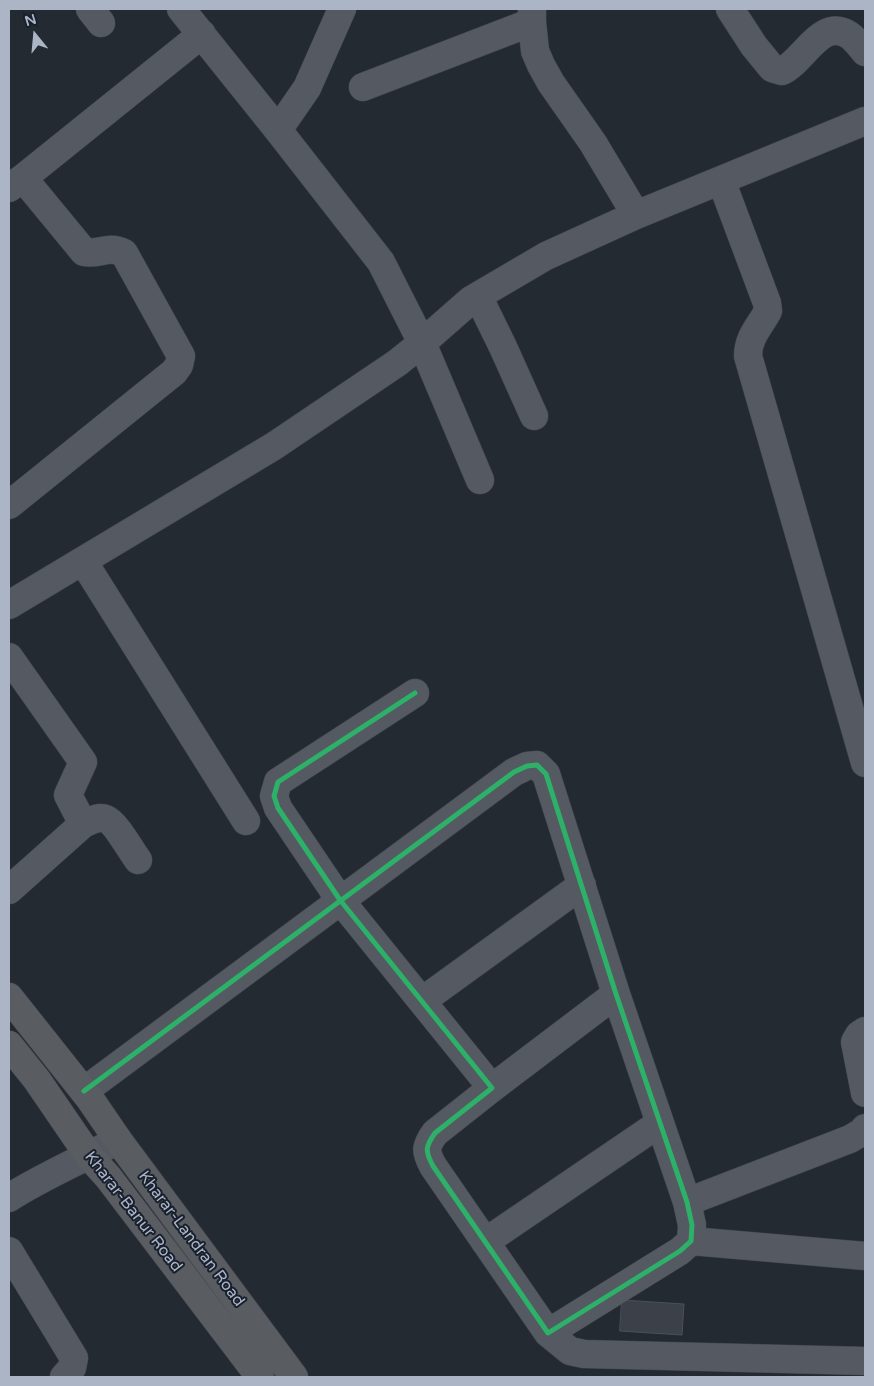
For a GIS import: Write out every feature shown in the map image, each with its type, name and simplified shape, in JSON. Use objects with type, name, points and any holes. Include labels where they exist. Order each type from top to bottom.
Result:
[{"type":"highway","name":"Kharar-Landran Road","points":[[9,997],[87,1095],[118,1140],[294,1377]]},
{"type":"highway","name":"Kharar-Banur Road","points":[[9,1045],[37,1080],[89,1156],[108,1177],[260,1377]]},
{"type":"street","points":[[181,9],[381,262],[422,343],[480,480]]},
{"type":"street","points":[[278,130],[307,88],[342,9]]},
{"type":"street","points":[[730,9],[754,46],[772,68],[782,71],[790,67],[818,37],[835,31],[840,31],[850,36],[865,52]]},
{"type":"street","points":[[363,87],[532,15],[535,51],[545,71],[593,143],[636,214]]},
{"type":"street","points":[[10,501],[174,372],[179,365],[181,356],[124,253],[116,249],[84,252],[16,183],[202,34]]},
{"type":"street","points":[[9,605],[274,446],[422,343],[471,300],[546,256],[636,214],[865,121]]},
{"type":"street","points":[[721,180],[767,303],[768,311],[748,345],[748,356],[865,764]]},
{"type":"street","points":[[478,296],[491,320],[534,416]]},
{"type":"street","points":[[83,561],[246,821]]},
{"type":"street","points":[[9,657],[83,762],[68,795],[83,824]]},
{"type":"street","points":[[416,693],[278,782],[274,796],[278,808],[340,900],[492,1088]]},
{"type":"street","points":[[87,1095],[340,900],[514,772],[527,766],[537,765],[546,774],[616,994],[687,1202],[692,1225],[691,1241],[680,1251],[548,1333]]},
{"type":"street","points":[[9,890],[83,824],[94,819],[106,819],[113,825],[138,860]]},
{"type":"street","points":[[422,1001],[582,885]]},
{"type":"street","points":[[616,994],[435,1133],[429,1141],[426,1153],[433,1166],[548,1333],[570,1351],[584,1354],[865,1361]]},
{"type":"street","points":[[865,1031],[858,1035],[855,1042],[865,1093]]},
{"type":"street","points":[[485,1242],[660,1123]]},
{"type":"street","points":[[687,1202],[850,1139],[865,1128]]},
{"type":"street","points":[[9,1198],[118,1140]]},
{"type":"street","points":[[691,1241],[865,1256]]},
{"type":"street","points":[[9,1251],[74,1358],[72,1368],[64,1377]]},
{"type":"building","points":[[622,1300],[684,1304],[682,1335],[620,1331]]},
{"type":"cycle path","points":[[84,1091],[514,772],[527,766],[537,765],[546,774],[616,994],[687,1202],[692,1225],[691,1241],[680,1251],[548,1333],[430,1161],[427,1149],[435,1133],[492,1088],[340,900],[278,808],[274,796],[278,782],[415,693]]}]
